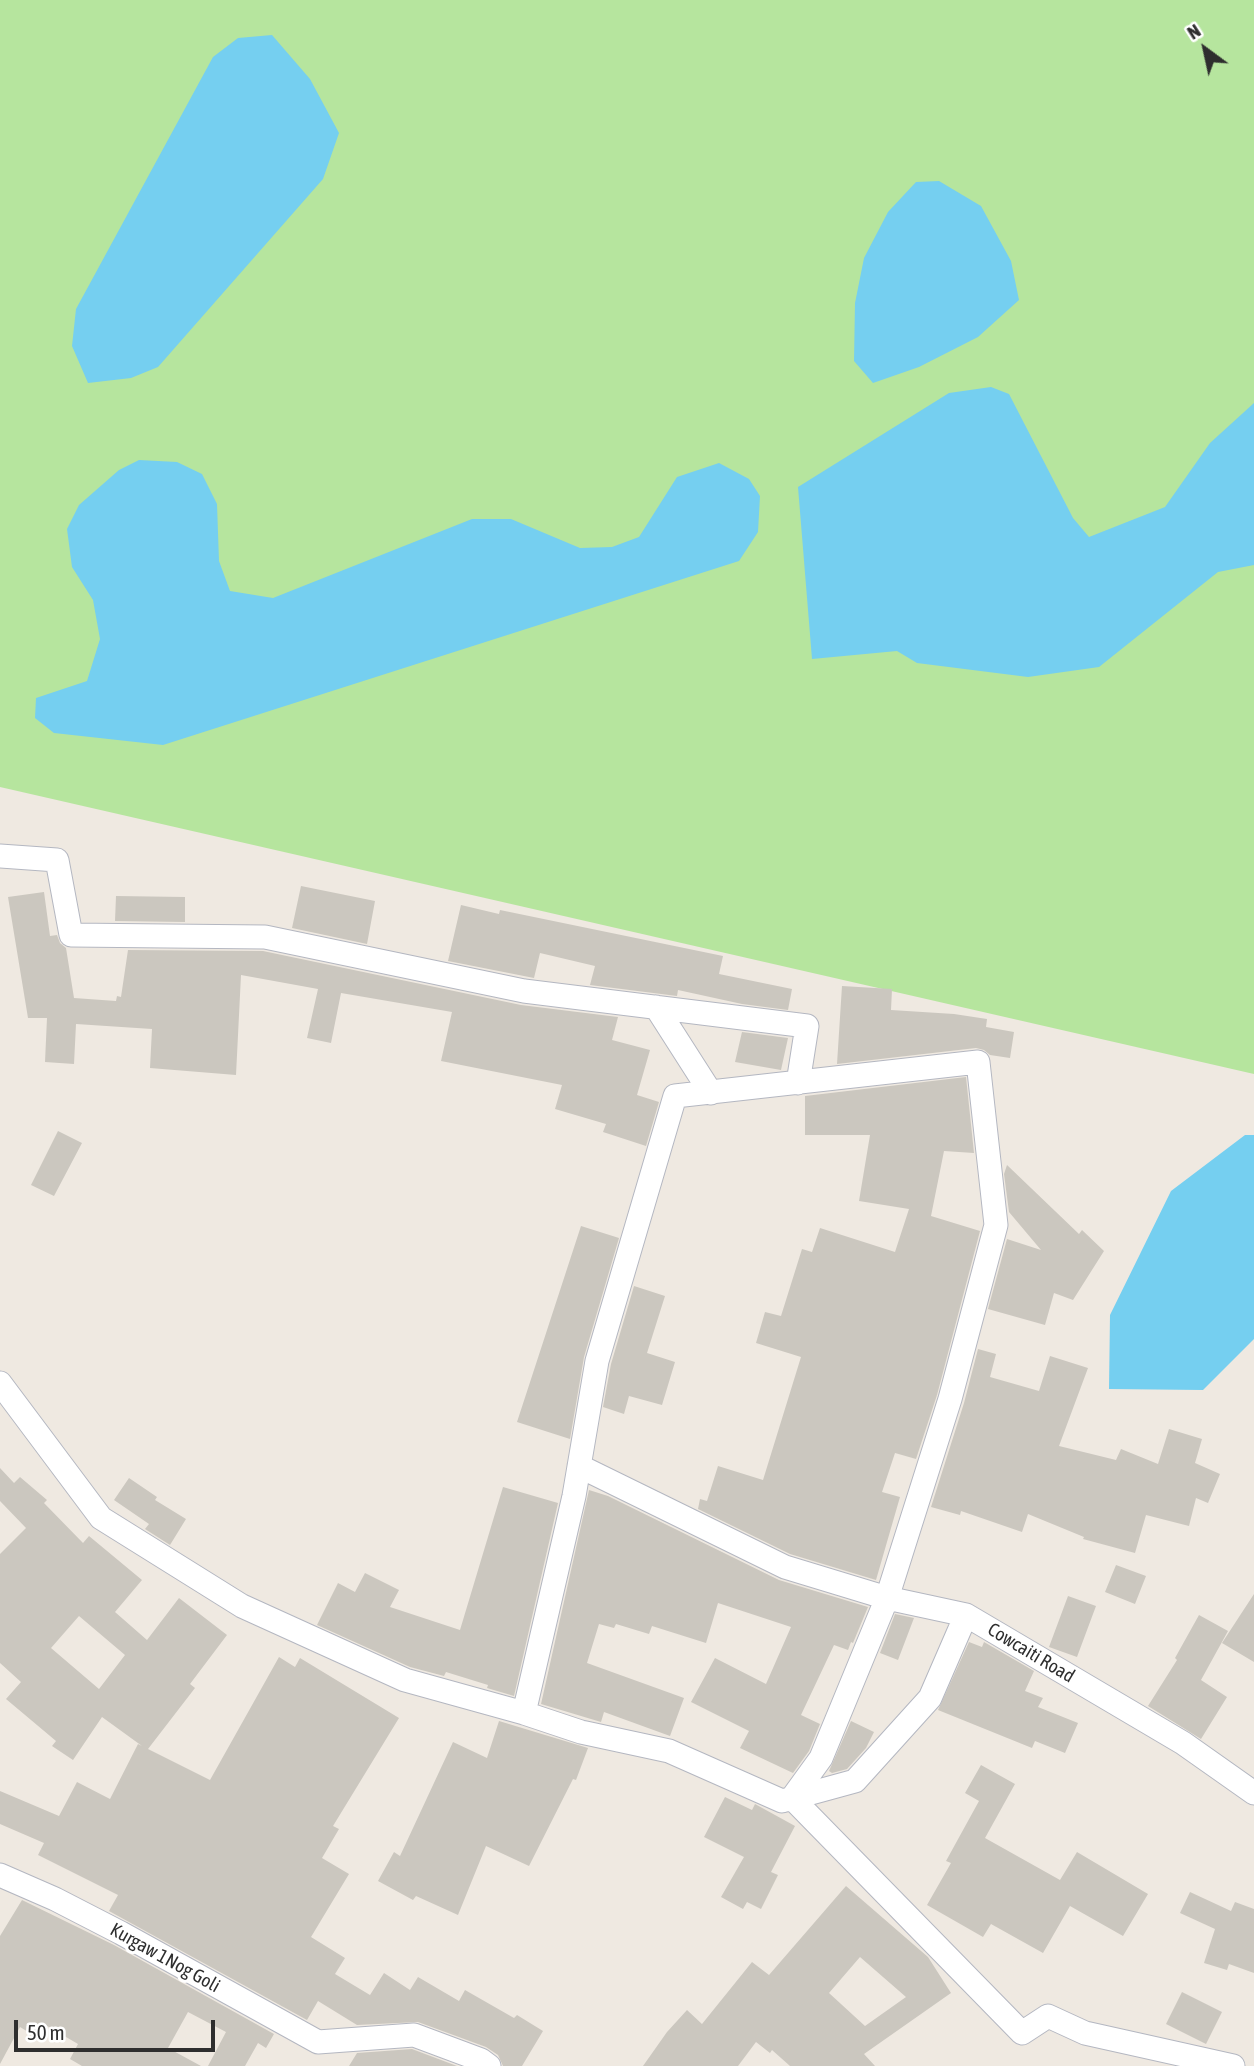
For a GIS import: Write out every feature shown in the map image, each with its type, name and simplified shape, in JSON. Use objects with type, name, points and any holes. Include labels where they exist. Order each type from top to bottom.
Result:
[{"type":"street","points":[[0,856],[57,860],[71,935],[265,937],[524,991],[807,1026],[798,1083]]},
{"type":"street","points":[[656,1007],[711,1093]]},
{"type":"street","points":[[524,1713],[579,1466],[597,1361],[675,1096],[978,1062],[996,1225],[950,1399],[887,1598],[821,1758],[792,1798]]},
{"type":"street","points":[[0,1382],[101,1518],[242,1606],[405,1680],[581,1732],[669,1751],[782,1801],[855,1781],[930,1698],[966,1615]]},
{"type":"street","name":"Cowcaiti Road","points":[[579,1466],[785,1567],[887,1598],[966,1615],[1183,1744],[1254,1793]]},
{"type":"street","points":[[792,1798],[1022,2033],[1048,2017],[1086,2033],[1233,2066]]},
{"type":"street","name":"Kurgaw 1Nog Goli","points":[[0,1875],[55,1899],[121,1933],[317,2042],[414,2035],[481,2060],[489,2066]]},
{"type":"green space","points":[[0,0],[1254,0],[1254,1074],[0,787]]},
{"type":"water","points":[[272,35],[310,79],[339,133],[323,179],[158,367],[131,378],[88,383],[72,346],[76,309],[213,57],[238,38]]},
{"type":"water","points":[[939,181],[981,206],[1011,261],[1019,300],[978,337],[919,367],[873,383],[854,361],[855,303],[864,258],[888,212],[916,182]]},
{"type":"water","points":[[991,387],[1009,394],[1073,518],[1089,537],[1165,507],[1210,443],[1254,403],[1254,565],[1218,572],[1099,667],[1028,677],[917,663],[897,651],[812,659],[798,487],[949,393]]},
{"type":"water","points":[[139,460],[177,462],[202,474],[217,504],[219,561],[230,591],[273,598],[472,519],[511,519],[580,548],[612,547],[639,537],[677,477],[719,463],[749,479],[760,496],[758,532],[739,561],[163,745],[54,733],[35,718],[36,698],[87,681],[100,639],[93,600],[72,567],[67,529],[79,505],[119,470]]},
{"type":"water","points":[[1245,1135],[1254,1135],[1254,1339],[1203,1390],[1109,1389],[1110,1315],[1171,1191]]},
{"type":"building","points":[[301,886],[375,901],[367,944],[292,928]]},
{"type":"building","points":[[44,892],[50,936],[57,935],[66,948],[74,998],[116,1001],[117,996],[121,997],[128,950],[263,951],[521,1005],[618,1017],[612,1040],[650,1050],[637,1095],[659,1102],[646,1146],[603,1132],[606,1124],[555,1109],[562,1085],[441,1061],[452,1012],[341,993],[331,1043],[307,1038],[318,989],[241,975],[236,1075],[150,1068],[152,1029],[76,1024],[74,1064],[45,1062],[47,1018],[28,1018],[8,897]]},
{"type":"building","points":[[116,896],[185,897],[185,922],[115,921]]},
{"type":"building","points":[[461,905],[499,914],[500,910],[723,956],[719,974],[792,989],[788,1010],[742,1004],[678,990],[677,996],[590,985],[595,966],[540,953],[534,978],[448,961]]},
{"type":"building","points":[[842,986],[892,989],[891,1010],[987,1019],[986,1027],[1014,1032],[1010,1058],[990,1055],[976,1048],[837,1064]]},
{"type":"building","points":[[742,1032],[788,1038],[781,1070],[735,1062]]},
{"type":"building","points":[[966,1077],[974,1153],[944,1151],[931,1216],[980,1231],[937,1395],[916,1459],[895,1453],[882,1492],[900,1497],[876,1580],[790,1554],[698,1509],[700,1499],[707,1501],[718,1466],[763,1480],[801,1357],[756,1343],[765,1312],[781,1316],[802,1249],[812,1252],[820,1228],[895,1252],[909,1209],[859,1201],[870,1135],[805,1135],[805,1096]]},
{"type":"building","points":[[58,1131],[82,1143],[54,1196],[31,1185]]},
{"type":"building","points":[[1007,1165],[1079,1234],[1082,1230],[1104,1251],[1073,1300],[1054,1293],[1045,1325],[988,1309],[1007,1239],[1041,1250],[1009,1212],[1004,1174]]},
{"type":"building","points":[[581,1226],[619,1238],[584,1357],[570,1439],[517,1422]]},
{"type":"building","points":[[634,1286],[665,1296],[647,1353],[675,1362],[662,1405],[629,1396],[624,1414],[603,1407],[611,1364]]},
{"type":"building","points":[[978,1349],[996,1354],[990,1377],[1039,1391],[1050,1356],[1088,1368],[1059,1446],[1116,1460],[1121,1449],[1158,1464],[1169,1429],[1202,1439],[1195,1463],[1220,1474],[1208,1503],[1196,1498],[1189,1526],[1146,1515],[1135,1553],[1083,1539],[1084,1537],[1028,1514],[1022,1532],[961,1511],[960,1515],[931,1507]]},
{"type":"building","points":[[0,1468],[14,1483],[20,1477],[47,1500],[44,1503],[83,1543],[89,1536],[142,1580],[115,1612],[147,1640],[179,1598],[227,1635],[190,1684],[195,1688],[148,1749],[210,1780],[279,1657],[295,1667],[300,1658],[399,1718],[333,1826],[339,1829],[322,1858],[349,1874],[311,1937],[345,1958],[335,1974],[370,1995],[384,1973],[410,1990],[418,1977],[459,2001],[465,1990],[514,2018],[517,2015],[543,2031],[522,2066],[503,2066],[498,2055],[486,2047],[418,2022],[357,2025],[318,2001],[307,2020],[109,1911],[118,1895],[38,1855],[44,1843],[0,1824],[0,1791],[59,1816],[77,1782],[110,1799],[138,1744],[142,1746],[102,1717],[73,1760],[52,1746],[56,1741],[6,1699],[21,1682],[0,1663],[0,1554],[26,1528],[0,1501]],"holes":[[[79,1616],[125,1655],[99,1689],[51,1648]]]},
{"type":"building","points":[[129,1478],[157,1497],[155,1500],[186,1519],[170,1545],[145,1529],[149,1524],[114,1500]]},
{"type":"building","points":[[503,1487],[558,1503],[514,1696],[446,1672],[444,1676],[410,1667],[317,1625],[338,1583],[355,1592],[365,1573],[399,1590],[390,1607],[460,1630]]},
{"type":"building","points":[[589,1490],[608,1496],[779,1580],[868,1607],[848,1650],[834,1645],[801,1715],[820,1724],[809,1751],[793,1773],[740,1748],[749,1731],[691,1702],[715,1658],[766,1684],[791,1627],[718,1603],[706,1643],[652,1626],[649,1634],[616,1624],[614,1628],[599,1624],[587,1663],[684,1698],[670,1736],[604,1712],[601,1722],[541,1704]]},
{"type":"building","points":[[1116,1565],[1146,1576],[1135,1604],[1105,1592]]},
{"type":"building","points":[[1254,1594],[1254,1662],[1222,1643]]},
{"type":"building","points":[[1068,1596],[1096,1606],[1077,1657],[1049,1647]]},
{"type":"building","points":[[895,1614],[914,1618],[898,1660],[880,1653]]},
{"type":"building","points":[[1199,1615],[1228,1631],[1201,1680],[1227,1697],[1201,1739],[1148,1706],[1177,1660],[1175,1658]]},
{"type":"building","points":[[969,1642],[982,1647],[984,1642],[1034,1671],[1025,1691],[1043,1698],[1038,1707],[1078,1723],[1065,1753],[1035,1741],[1032,1748],[938,1710]]},
{"type":"building","points":[[499,1721],[588,1748],[576,1780],[573,1779],[529,1866],[486,1846],[458,1915],[416,1896],[413,1900],[378,1881],[394,1852],[400,1856],[453,1742],[487,1758]]},
{"type":"building","points":[[851,1721],[874,1732],[866,1748],[847,1769],[832,1773],[829,1771]]},
{"type":"building","points":[[981,1765],[1015,1784],[985,1838],[1060,1880],[1077,1852],[1148,1894],[1123,1936],[1070,1906],[1043,1953],[991,1924],[983,1937],[927,1905],[951,1863],[946,1861],[979,1801],[965,1793]]},
{"type":"building","points":[[725,1797],[752,1810],[755,1804],[795,1826],[771,1872],[778,1875],[761,1909],[747,1902],[743,1909],[721,1897],[744,1857],[704,1837]]},
{"type":"building","points":[[846,1886],[928,1957],[951,1993],[864,2054],[875,2066],[790,2066],[772,2050],[770,2053],[756,2042],[738,2066],[643,2066],[667,2032],[687,2010],[702,2024],[752,1962],[769,1975]],"holes":[[[860,1957],[906,1997],[865,2026],[829,1993]]]},
{"type":"building","points":[[1190,1892],[1231,1911],[1235,1902],[1254,1909],[1254,1973],[1229,1964],[1227,1970],[1204,1963],[1215,1929],[1180,1913]]},
{"type":"building","points":[[22,1900],[114,1945],[274,2034],[266,2048],[258,2043],[245,2066],[208,2066],[226,2032],[188,2012],[168,2048],[201,2066],[82,2066],[70,2059],[78,2044],[42,2023],[35,2036],[20,2027],[0,2064],[0,1936]]},
{"type":"building","points":[[1182,1992],[1222,2012],[1206,2044],[1166,2024]]},
{"type":"building","points":[[412,2049],[457,2066],[349,2066],[357,2053]]}]
